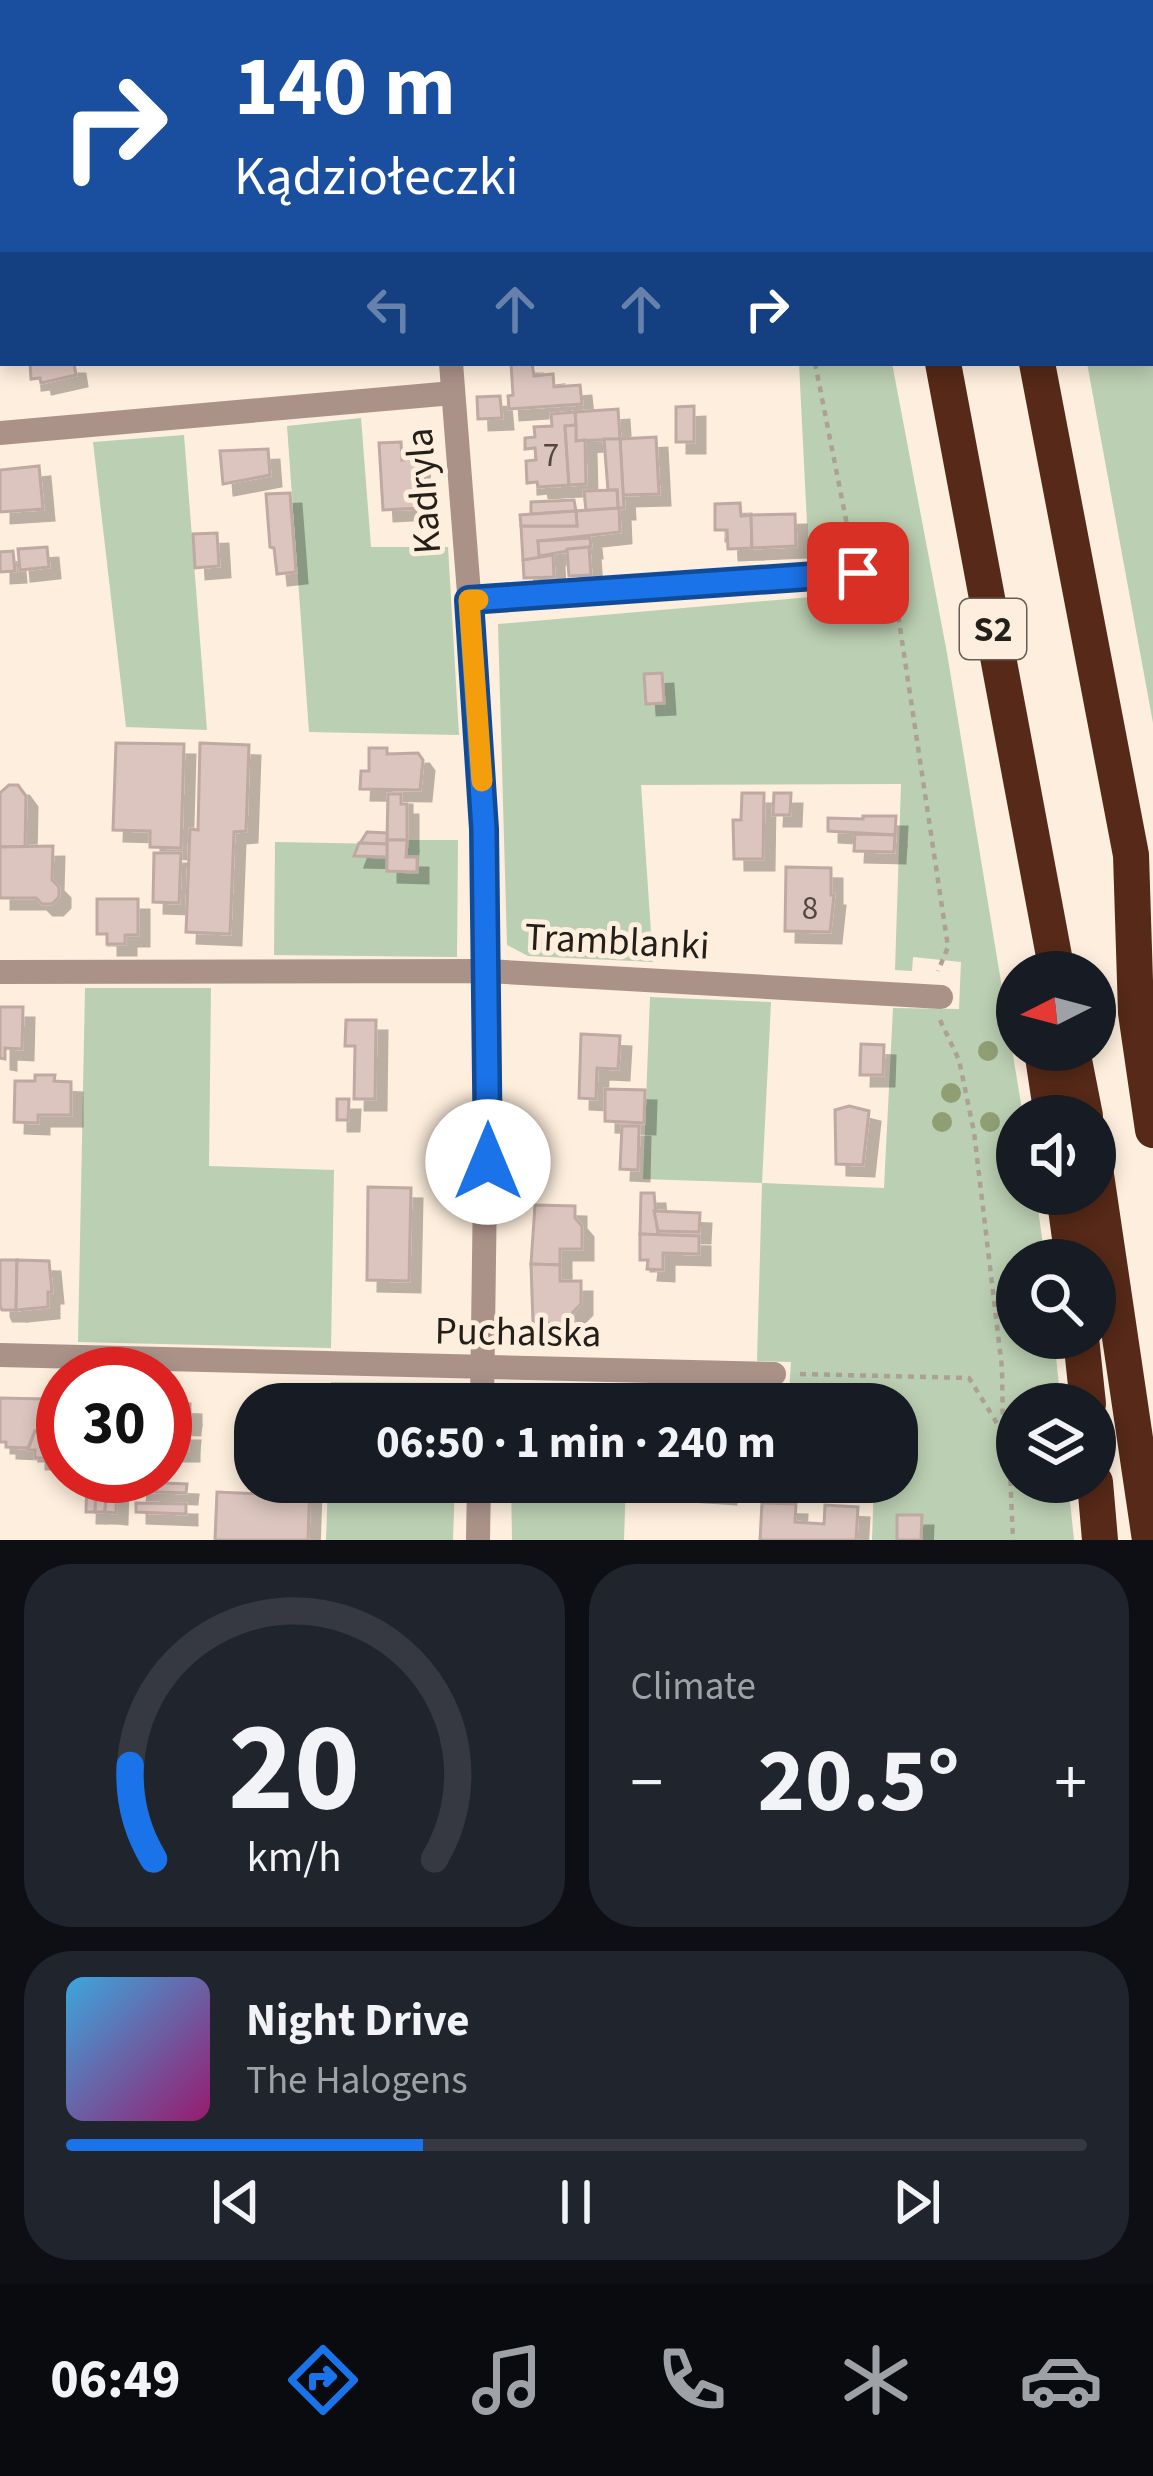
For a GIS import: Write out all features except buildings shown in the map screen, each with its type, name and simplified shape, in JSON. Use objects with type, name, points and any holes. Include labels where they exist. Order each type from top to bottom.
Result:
[{"type":"highway","name":"S2","points":[[944,366],[1053,951]]},
{"type":"highway","name":"S2","points":[[1037,366],[1131,855],[1136,1013],[1153,1130]]},
{"type":"highway","points":[[1131,855],[1153,935]]},
{"type":"highway","points":[[1041,951],[1042,895]]},
{"type":"highway","points":[[1102,1215],[1150,1540]]},
{"type":"highway","points":[[1097,1503],[1100,1540]]},
{"type":"street","name":"Kadryla","points":[[451,366],[480,734],[488,971],[483,1383]]},
{"type":"street","points":[[0,433],[453,393]]},
{"type":"street","points":[[469,600],[858,573]]},
{"type":"street","name":"Tramblanki","points":[[0,972],[488,971],[935,996]]},
{"type":"street","name":"Puchalska","points":[[0,1355],[774,1374]]},
{"type":"street","points":[[478,1540],[479,1503]]},
{"type":"path","points":[[816,366],[858,573],[893,581],[947,947],[935,996],[959,1060],[974,1132],[1002,1383]]},
{"type":"path","points":[[774,1374],[969,1378],[996,1422]]},
{"type":"path","points":[[1011,1503],[1013,1540]]},
{"type":"green space","points":[[799,366],[893,366],[947,653],[996,952],[996,1071],[1016,1071],[1020,1095],[996,1095],[996,1215],[1039,1215],[1042,1239],[996,1239],[996,1359],[1056,1359],[1059,1383],[996,1383],[996,1503],[1070,1503],[1074,1540],[872,1540],[873,1503],[918,1503],[918,1383],[790,1383],[791,1362],[757,1361],[762,1183],[884,1188],[893,1008],[959,1009],[961,962],[913,957],[912,971],[895,970],[901,784],[641,785],[653,962],[528,956],[507,945],[498,624],[811,597],[811,583],[873,580],[871,528],[822,531],[821,564],[809,564]]},
{"type":"green space","points":[[1088,366],[1153,366],[1153,723]]},
{"type":"green space","points":[[361,418],[371,547],[448,547],[459,735],[309,732],[287,426]]},
{"type":"green space","points":[[184,435],[207,730],[126,727],[93,442]]},
{"type":"green space","points":[[387,840],[458,840],[457,957],[274,955],[275,842],[386,844]]},
{"type":"green space","points":[[85,988],[211,988],[209,1166],[334,1170],[331,1348],[78,1342]]},
{"type":"green space","points":[[650,997],[771,1002],[762,1183],[643,1179]]},
{"type":"green space","points":[[327,1503],[454,1503],[453,1540],[326,1540]]},
{"type":"green space","points":[[511,1503],[625,1503],[624,1540],[512,1540]]},
{"type":"slow traffic","points":[[478,600],[469,600],[482,781]]},
{"type":"route","points":[[488,1162],[484,829],[469,600],[858,573]]}]
